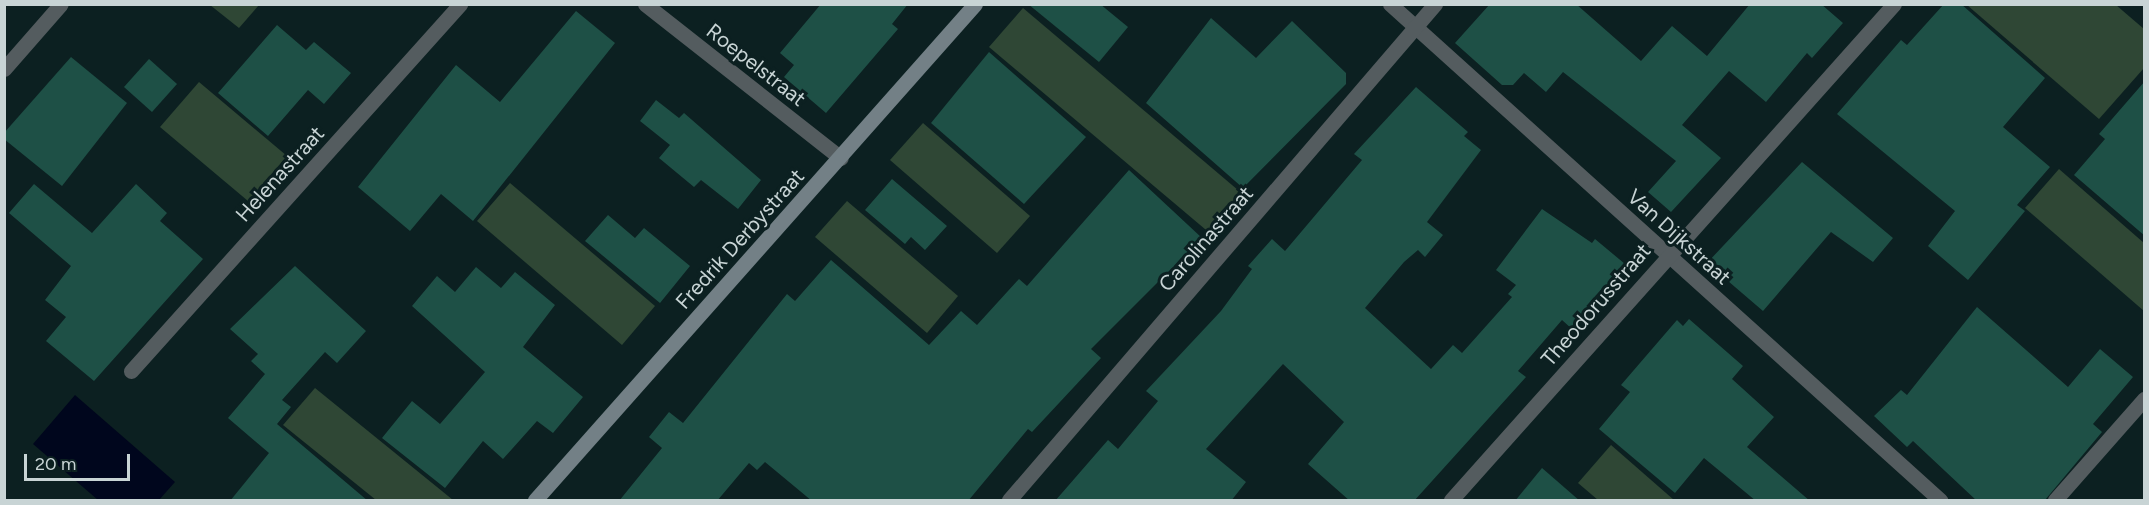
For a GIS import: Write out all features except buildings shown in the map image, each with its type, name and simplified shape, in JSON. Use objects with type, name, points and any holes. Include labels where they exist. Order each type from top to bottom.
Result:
[{"type":"main road","name":"Fredrik Derbystraat","points":[[535,501],[975,4]]},
{"type":"street","points":[[4,69],[61,4]]},
{"type":"street","name":"Helenastraat","points":[[131,371],[460,4]]},
{"type":"street","name":"Roepelstraat","points":[[645,4],[841,158]]},
{"type":"street","name":"Van Dijkstraat","points":[[1390,4],[1940,501]]},
{"type":"street","name":"Carolinastraat","points":[[1009,501],[1435,4]]},
{"type":"street","name":"Theodorusstraat","points":[[1451,501],[1894,4]]},
{"type":"street","points":[[2055,501],[2145,399]]},
{"type":"green space","points":[[210,5],[259,5],[239,28]]},
{"type":"green space","points":[[1967,5],[2116,5],[2144,29],[2144,68],[2099,119]]},
{"type":"green space","points":[[1023,8],[1245,196],[1212,235],[989,47]]},
{"type":"green space","points":[[199,82],[287,156],[248,201],[160,127]]},
{"type":"green space","points":[[923,123],[1030,216],[997,253],[890,160]]},
{"type":"green space","points":[[2059,169],[2144,243],[2144,311],[2025,208]]},
{"type":"green space","points":[[510,183],[655,306],[622,345],[477,221]]},
{"type":"green space","points":[[847,201],[958,296],[927,333],[815,237]]},
{"type":"green space","points":[[315,388],[453,500],[376,500],[283,425]]},
{"type":"green space","points":[[1611,445],[1674,500],[1598,500],[1578,483]]},
{"type":"water","points":[[75,395],[175,482],[159,500],[98,500],[33,444]]}]
